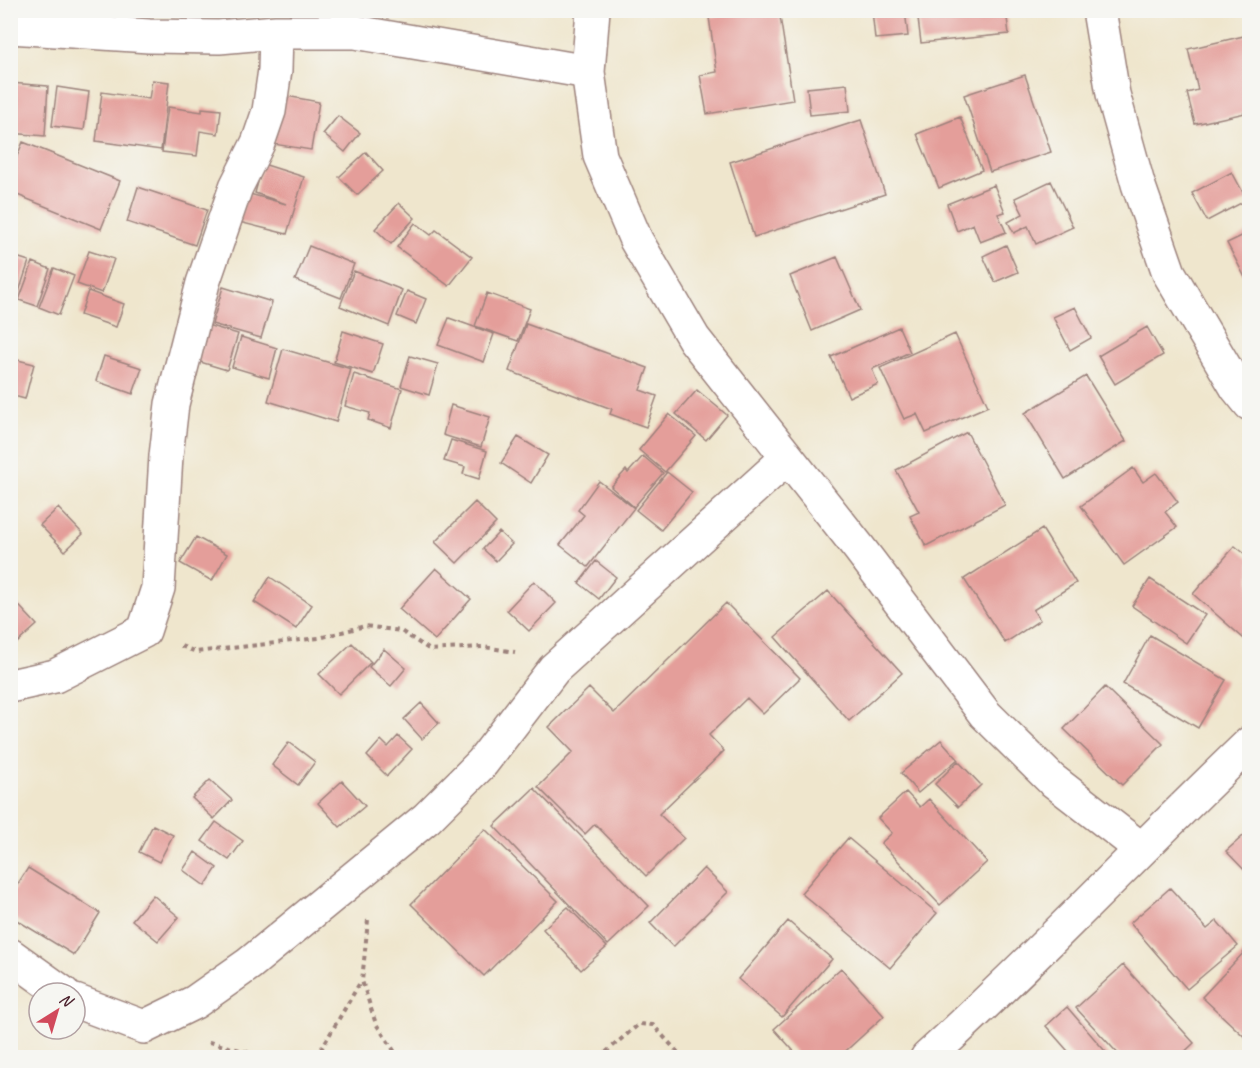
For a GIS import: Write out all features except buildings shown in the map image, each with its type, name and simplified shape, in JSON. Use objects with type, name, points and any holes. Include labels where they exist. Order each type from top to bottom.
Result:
[{"type":"street","points":[[593,10],[588,72],[600,156],[636,240],[694,339],[985,714],[1051,779],[1140,848]]},
{"type":"street","points":[[1100,10],[1113,94],[1138,184],[1169,273],[1237,388],[1250,404]]},
{"type":"street","points":[[10,27],[149,36],[219,37],[276,32],[355,32],[588,72]]},
{"type":"street","points":[[10,686],[55,676],[144,631],[158,588],[166,456],[177,383],[203,283],[236,187],[258,142],[269,111],[276,70],[276,32]]},
{"type":"street","points":[[87,1006],[144,1027],[195,1002],[314,912],[427,819],[482,763],[554,669],[786,458]]},
{"type":"street","points":[[927,1058],[1001,991],[1140,848],[1250,743]]},
{"type":"street","points":[[10,955],[46,981]]},
{"type":"path","points":[[144,631],[196,652],[319,638],[365,626],[401,631],[430,650],[484,648],[530,654],[554,669]]},
{"type":"path","points":[[368,918],[362,981],[376,1024],[399,1058]]},
{"type":"path","points":[[316,1058],[362,981]]},
{"type":"path","points":[[599,1058],[639,1024],[653,1025],[683,1058]]}]
